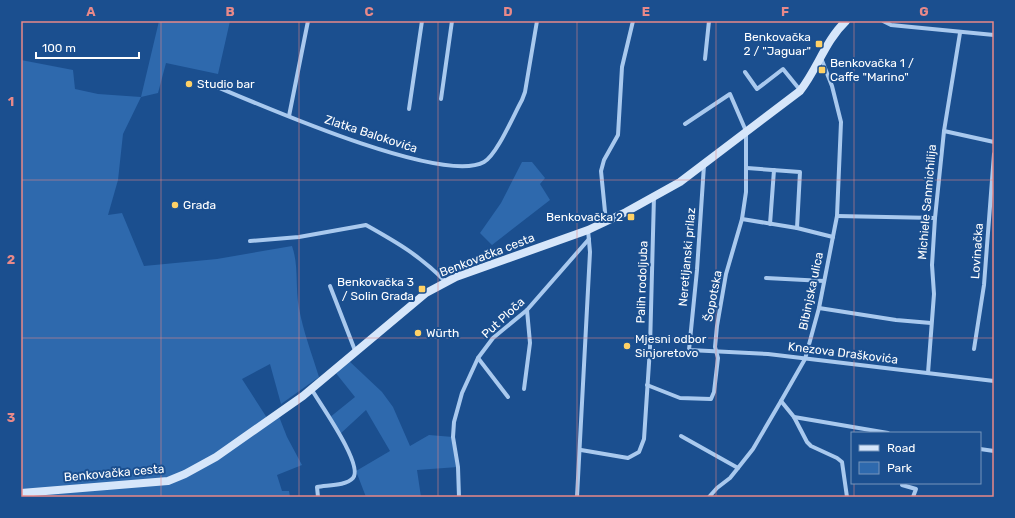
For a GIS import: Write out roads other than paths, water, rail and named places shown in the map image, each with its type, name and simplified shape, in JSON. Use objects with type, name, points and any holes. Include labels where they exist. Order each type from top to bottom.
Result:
[{"type":"main road","name":"Benkovačka cesta","points":[[21,493],[168,482],[216,457],[312,390],[426,293],[446,282],[606,223],[680,182],[704,165],[746,131],[789,101],[800,91],[810,78],[827,44],[842,22]]},
{"type":"street","points":[[289,116],[308,21]]},
{"type":"street","points":[[410,109],[422,21]]},
{"type":"street","points":[[441,99],[452,21]]},
{"type":"street","name":"Zlatka Balokovića","points":[[203,81],[360,143],[412,158],[456,166],[474,165],[484,162],[492,155],[525,92],[537,21]]},
{"type":"street","points":[[606,223],[601,171],[604,160],[618,135],[620,125],[622,67],[634,21]]},
{"type":"street","points":[[705,59],[709,21]]},
{"type":"street","points":[[883,21],[891,25],[960,33],[994,35]]},
{"type":"street","name":"Michiele Sanmichilija","points":[[928,373],[934,294],[932,265],[935,218],[944,131],[960,33]]},
{"type":"street","name":"Bibinjska ulica","points":[[709,497],[730,478],[753,449],[805,359],[819,308],[837,216],[841,122],[832,86],[821,56]]},
{"type":"street","points":[[746,72],[757,89],[783,69],[800,91]]},
{"type":"street","points":[[685,124],[730,94],[746,131]]},
{"type":"street","name":"Šopotska","points":[[647,384],[680,398],[711,399],[714,392],[718,358],[717,326],[726,274],[742,219],[746,192],[746,131]]},
{"type":"street","points":[[944,131],[994,142]]},
{"type":"street","name":"Lovinačka","points":[[974,349],[984,285],[994,154]]},
{"type":"street","name":"Neretljanski prilaz","points":[[689,350],[697,270],[704,165]]},
{"type":"street","points":[[747,168],[800,172],[797,228]]},
{"type":"street","points":[[770,224],[774,170]]},
{"type":"street","name":"Palih rodoljuba","points":[[581,450],[628,458],[639,452],[644,438],[650,348],[654,196]]},
{"type":"street","points":[[837,216],[935,218]]},
{"type":"street","points":[[742,219],[797,228],[833,237]]},
{"type":"street","points":[[250,241],[298,237],[366,225],[410,250],[446,282]]},
{"type":"street","points":[[577,497],[581,450],[585,321],[590,252],[588,230]]},
{"type":"street","name":"Put Ploča","points":[[459,497],[458,468],[453,437],[454,422],[462,393],[478,358],[493,338],[527,310],[589,240]]},
{"type":"street","points":[[766,278],[824,281]]},
{"type":"street","points":[[330,286],[356,353]]},
{"type":"street","points":[[819,308],[896,320],[932,323]]},
{"type":"street","points":[[524,389],[530,343],[527,310]]},
{"type":"street","name":"Knezova Draškovića","points":[[689,350],[768,354],[994,381]]},
{"type":"street","points":[[478,358],[508,396]]},
{"type":"street","points":[[312,390],[340,434],[350,454],[356,471],[354,477],[348,482],[317,487],[318,497]]},
{"type":"street","points":[[780,401],[794,417],[807,442],[811,446],[837,458],[842,462],[847,497]]},
{"type":"street","points":[[794,417],[882,432]]},
{"type":"street","points":[[681,436],[738,468]]},
{"type":"street","points":[[981,449],[994,451]]},
{"type":"street","points":[[902,486],[916,489],[913,497]]},
{"type":"place","name":"Benkovačka 2 / \"Jaguar\"","points":[[819,44]]},
{"type":"place","name":"Benkovačka 1 / Caffe \"Marino\"","points":[[822,70]]},
{"type":"place","name":"Studio bar","points":[[189,84]]},
{"type":"place","name":"Građa","points":[[175,205]]},
{"type":"place","name":"Benkovačka 2","points":[[631,217]]},
{"type":"place","name":"Benkovačka 3 / Solin Građa","points":[[422,289]]},
{"type":"place","name":"Würth","points":[[418,333]]},
{"type":"place","name":"Mjesni odbor Sinjoretovo","points":[[627,346]]}]
